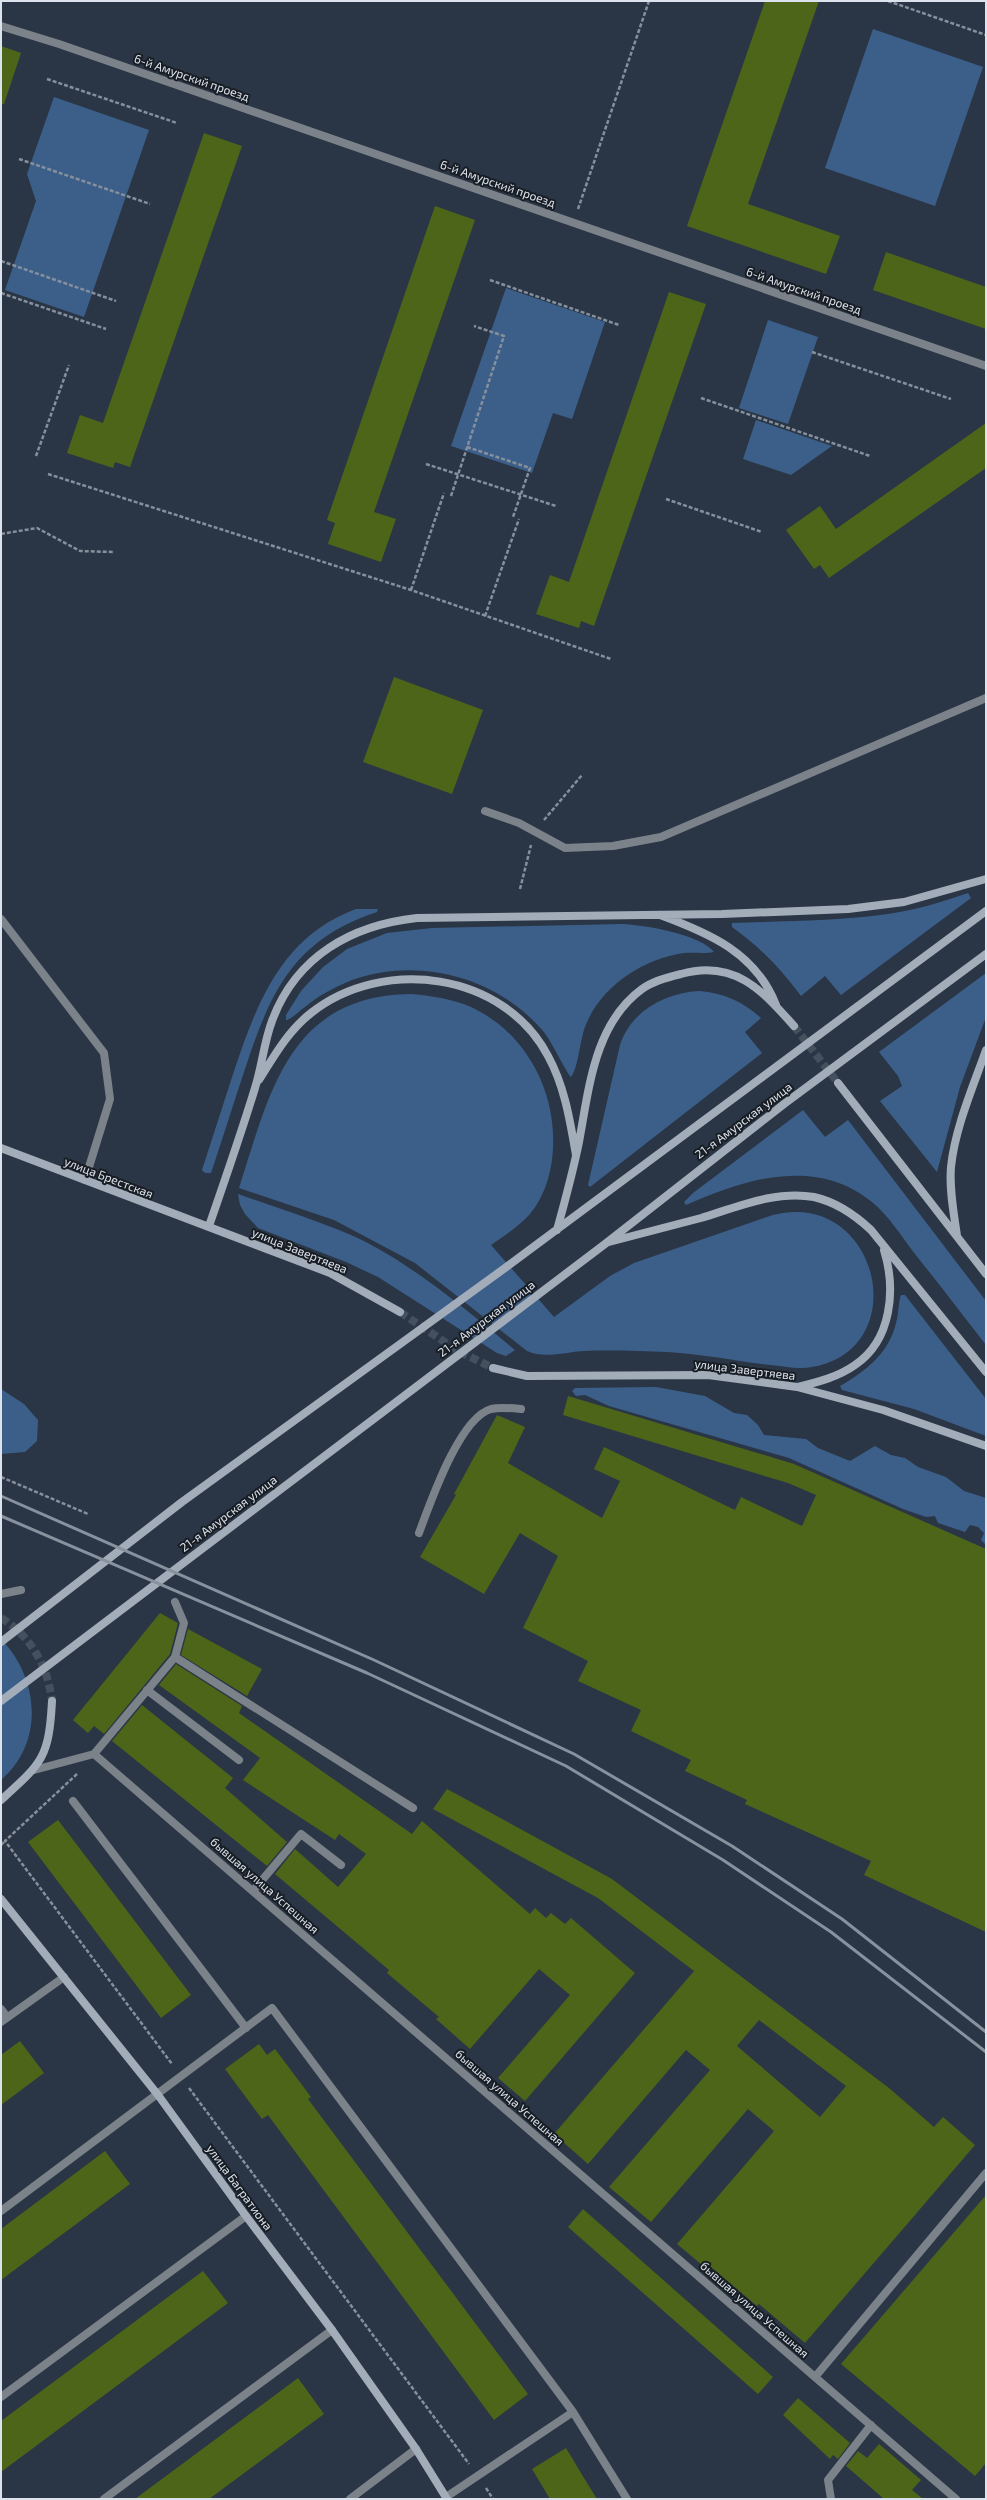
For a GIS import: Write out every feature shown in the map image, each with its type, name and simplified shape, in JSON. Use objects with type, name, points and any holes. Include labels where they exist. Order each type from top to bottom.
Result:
[{"type":"main road","points":[[210,1226],[256,1086],[267,1036],[280,1003],[302,971],[316,957],[351,934],[392,921],[417,918],[654,913],[722,914],[855,908],[904,902],[986,879]]},
{"type":"main road","name":"21-я Амурская улица","points":[[1,1642],[182,1502],[505,1268],[986,911]]},
{"type":"main road","points":[[654,913],[685,924],[734,950],[758,970],[770,988],[776,1007]]},
{"type":"main road","name":"21-я Амурская улица","points":[[1,1701],[605,1244],[784,1104],[986,954]]},
{"type":"main road","points":[[556,1230],[576,1155],[596,1060],[604,1037],[616,1016],[642,989],[655,981],[686,972],[721,971],[736,974],[749,981],[794,1026]]},
{"type":"main road","points":[[256,1086],[288,1035],[321,1006],[354,989],[379,981],[411,978],[439,981],[467,988],[490,998],[512,1014],[532,1034],[548,1055],[561,1085],[576,1155]]},
{"type":"main road","points":[[957,1237],[951,1184],[951,1166],[960,1128],[986,1050]]},
{"type":"main road","points":[[838,1083],[986,1274]]},
{"type":"main road","name":"улица Брестская","points":[[1,1148],[210,1226]]},
{"type":"main road","points":[[605,1244],[751,1203],[786,1196],[815,1198],[834,1204],[859,1219],[883,1246],[986,1372]]},
{"type":"main road","name":"улица Завертяева","points":[[210,1226],[330,1273],[400,1312]]},
{"type":"main road","points":[[797,1387],[826,1379],[856,1364],[878,1339],[886,1324],[892,1285],[890,1268],[883,1246]]},
{"type":"main road","name":"улица Завертяева","points":[[492,1368],[527,1376],[708,1375],[797,1387],[883,1410],[986,1446]]},
{"type":"main road","points":[[1,1800],[34,1770],[45,1752],[50,1729],[52,1701]]},
{"type":"main road","name":"улица Багратиона","points":[[1,1899],[158,2095],[246,2216],[332,2330],[416,2449],[446,2498]]},
{"type":"street","name":"6-й Амурский проезд","points":[[1,26],[59,44],[986,366]]},
{"type":"street","points":[[485,812],[535,831],[565,848],[613,846],[661,838],[986,698]]},
{"type":"street","points":[[1,919],[104,1053],[110,1099],[85,1180]]},
{"type":"street","points":[[419,1533],[452,1451],[476,1418],[489,1409],[521,1410]]},
{"type":"street","points":[[1,1594],[21,1590]]},
{"type":"street","points":[[34,1770],[94,1754],[175,1657],[184,1623],[175,1602]]},
{"type":"street","points":[[175,1657],[413,1808]]},
{"type":"street","points":[[147,1690],[239,1760]]},
{"type":"street","name":"бывшая улица Успешная","points":[[94,1754],[956,2499]]},
{"type":"street","points":[[74,1801],[246,2028]]},
{"type":"street","points":[[253,1891],[301,1834],[341,1865]]},
{"type":"street","points":[[1,2009],[4,2020],[64,1977]]},
{"type":"street","points":[[1,2211],[158,2095],[272,2008],[573,2412],[627,2499]]},
{"type":"street","points":[[816,2377],[986,2173]]},
{"type":"street","points":[[1,2397],[246,2216]]},
{"type":"street","points":[[104,2499],[332,2330]]},
{"type":"street","points":[[446,2498],[573,2412]]},
{"type":"street","points":[[831,2499],[828,2480],[871,2425]]},
{"type":"street","points":[[350,2499],[416,2449]]},
{"type":"path","points":[[573,222],[649,1]]},
{"type":"path","points":[[888,1],[986,35]]},
{"type":"path","points":[[47,79],[177,123]]},
{"type":"path","points":[[19,160],[150,204]]},
{"type":"path","points":[[1,261],[116,301]]},
{"type":"path","points":[[490,280],[619,325]]},
{"type":"path","points":[[1,293],[106,329]]},
{"type":"path","points":[[451,496],[504,336],[474,326]]},
{"type":"path","points":[[812,352],[951,399]]},
{"type":"path","points":[[36,456],[70,364]]},
{"type":"path","points":[[700,398],[870,456]]},
{"type":"path","points":[[467,447],[530,468],[513,517]]},
{"type":"path","points":[[426,464],[556,506]]},
{"type":"path","points":[[48,474],[411,590],[611,659]]},
{"type":"path","points":[[411,590],[444,493]]},
{"type":"path","points":[[666,499],[762,532]]},
{"type":"path","points":[[485,616],[519,519]]},
{"type":"path","points":[[1,534],[37,528],[80,551],[113,552]]},
{"type":"path","points":[[535,831],[582,775]]},
{"type":"path","points":[[520,889],[526,865]]},
{"type":"path","points":[[1,1477],[88,1514]]},
{"type":"path","points":[[1,1844],[74,1778],[94,1754]]},
{"type":"path","points":[[5,1841],[478,2475],[493,2499]]},
{"type":"shaded area","points":[[873,29],[983,67],[935,206],[825,168]]},
{"type":"shaded area","points":[[54,97],[149,130],[84,317],[5,290],[36,201],[27,174]]},
{"type":"shaded area","points":[[506,288],[605,322],[572,419],[553,413],[532,473],[451,446]]},
{"type":"shaded area","points":[[768,320],[818,337],[788,424],[739,408]]},
{"type":"shaded area","points":[[756,420],[832,446],[791,475],[743,459]]},
{"type":"shaded area","points":[[968,893],[971,898],[841,995],[825,976],[801,996],[769,958],[752,942],[732,927],[732,923],[830,919],[888,914],[929,905]]},
{"type":"shaded area","points":[[356,909],[378,909],[377,912],[349,923],[325,937],[306,953],[290,971],[277,991],[265,1014],[255,1039],[211,1173],[205,1173],[202,1170],[235,1068],[253,1018],[264,995],[277,973],[292,953],[310,936],[331,921]]},
{"type":"shaded area","points":[[622,924],[644,926],[685,935],[697,940],[714,952],[684,953],[668,956],[653,961],[624,977],[601,999],[592,1013],[585,1027],[577,1061],[571,1077],[546,1035],[524,1012],[503,997],[480,985],[455,976],[430,971],[404,970],[378,973],[352,980],[333,988],[303,1008],[293,1017],[286,1020],[286,1015],[301,991],[323,967],[347,949],[387,933],[432,928]]},
{"type":"shaded area","points":[[986,973],[986,1017],[960,1087],[937,1172],[880,1101],[902,1086],[898,1076],[879,1052]]},
{"type":"shaded area","points":[[699,991],[717,994],[732,999],[747,1007],[761,1018],[745,1032],[762,1053],[590,1187],[588,1185],[620,1045],[625,1033],[632,1022],[651,1006],[662,1000],[686,992]]},
{"type":"shaded area","points":[[412,994],[457,1002],[471,1007],[490,1018],[507,1031],[521,1047],[543,1084],[553,1126],[553,1148],[547,1183],[535,1208],[529,1215],[516,1227],[491,1245],[554,1317],[610,1276],[634,1263],[773,1215],[809,1213],[838,1225],[859,1246],[871,1274],[873,1304],[865,1332],[844,1354],[807,1368],[791,1368],[694,1354],[668,1352],[584,1351],[541,1355],[527,1351],[415,1263],[334,1220],[239,1188],[262,1117],[275,1085],[291,1055],[311,1031],[337,1011],[371,999]]},
{"type":"shaded area","points":[[803,1110],[825,1137],[848,1120],[986,1301],[986,1345],[884,1214],[872,1202],[850,1188],[828,1179],[804,1176],[780,1176],[756,1180],[732,1187],[686,1205],[684,1202],[693,1193]]},
{"type":"shaded area","points":[[238,1194],[302,1216],[362,1240],[408,1267],[431,1283],[515,1350],[506,1356],[497,1353],[378,1277],[346,1262],[258,1228],[245,1214],[240,1205]]},
{"type":"shaded area","points":[[901,1295],[905,1295],[986,1399],[986,1436],[914,1409],[842,1390],[840,1386],[859,1374],[875,1360],[888,1343],[893,1334],[898,1316]]},
{"type":"shaded area","points":[[656,1387],[705,1396],[734,1413],[747,1415],[758,1425],[764,1435],[806,1439],[818,1448],[850,1461],[875,1446],[891,1455],[905,1458],[918,1467],[946,1477],[964,1491],[986,1498],[986,1545],[981,1540],[984,1533],[978,1527],[970,1525],[965,1532],[938,1523],[935,1516],[926,1517],[903,1509],[789,1458],[609,1406],[585,1395],[576,1396],[572,1391],[575,1388]]},
{"type":"shaded area","points":[[1,1389],[24,1404],[38,1420],[37,1441],[25,1452],[1,1454]]},
{"type":"shaded area","points":[[1,1639],[14,1655],[23,1672],[29,1691],[32,1710],[30,1729],[25,1747],[15,1765],[1,1780]]},
{"type":"building","points":[[765,1],[819,1],[748,204],[840,236],[826,274],[687,226]]},
{"type":"building","points":[[1,46],[21,53],[4,104],[1,104]]},
{"type":"building","points":[[204,133],[242,146],[130,467],[115,462],[113,468],[67,453],[80,415],[103,423]]},
{"type":"building","points":[[435,206],[475,220],[374,512],[396,519],[381,562],[328,544],[335,523],[327,520]]},
{"type":"building","points":[[886,252],[986,287],[986,329],[873,290]]},
{"type":"building","points":[[669,292],[706,304],[594,626],[581,621],[579,628],[536,614],[550,575],[569,582]]},
{"type":"building","points":[[986,423],[986,468],[829,578],[820,565],[814,569],[786,530],[820,506],[836,529]]},
{"type":"building","points":[[394,677],[483,710],[452,794],[363,762]]},
{"type":"building","points":[[568,1396],[794,1464],[986,1549],[986,1932],[864,1875],[871,1861],[745,1804],[747,1800],[685,1771],[691,1760],[631,1731],[641,1710],[578,1681],[588,1661],[523,1628],[558,1556],[520,1533],[484,1594],[420,1557],[456,1495],[454,1494],[497,1415],[525,1427],[508,1463],[602,1518],[620,1481],[594,1469],[604,1447],[735,1510],[741,1497],[802,1526],[816,1495],[788,1483],[563,1415]]},
{"type":"building","points":[[160,1613],[178,1623],[170,1654],[104,1734],[94,1726],[88,1733],[73,1720]]},
{"type":"building","points":[[188,1629],[262,1669],[247,1696],[181,1655]]},
{"type":"building","points":[[176,1664],[242,1706],[239,1713],[412,1834],[422,1821],[530,1914],[535,1908],[546,1918],[551,1913],[565,1924],[571,1918],[635,1973],[525,2101],[498,2078],[570,1995],[539,1969],[470,2049],[436,2019],[439,2017],[387,1973],[389,1970],[275,1874],[295,1849],[338,1887],[366,1854],[339,1834],[335,1840],[243,1780],[260,1758],[159,1685]]},
{"type":"building","points":[[142,1705],[233,1778],[225,1788],[287,1842],[267,1866],[112,1741]]},
{"type":"building","points":[[447,1789],[612,1879],[889,2088],[934,2127],[943,2117],[975,2145],[805,2343],[759,2304],[757,2306],[711,2267],[708,2270],[677,2244],[774,2131],[748,2109],[651,2222],[609,2187],[710,2070],[686,2050],[588,2164],[554,2134],[694,1971],[598,1898],[433,1809]],"holes":[[[759,2020],[846,2086],[820,2117],[737,2046]]]},
{"type":"building","points":[[58,1820],[191,1995],[161,2018],[28,1842]]},
{"type":"building","points":[[20,2041],[44,2073],[1,2105],[1,2055]]},
{"type":"building","points":[[259,2044],[267,2055],[275,2049],[311,2097],[308,2099],[528,2394],[494,2420],[268,2115],[262,2119],[225,2069]]},
{"type":"building","points":[[105,2151],[130,2184],[1,2280],[1,2229]]},
{"type":"building","points":[[986,2195],[986,2463],[975,2476],[841,2364]]},
{"type":"building","points":[[583,2209],[773,2377],[758,2394],[568,2227]]},
{"type":"building","points":[[203,2271],[228,2303],[1,2472],[1,2421]]},
{"type":"building","points":[[298,2378],[324,2414],[209,2499],[135,2499]]},
{"type":"building","points":[[798,2398],[850,2443],[838,2459],[833,2455],[830,2459],[783,2415]]},
{"type":"building","points":[[879,2444],[921,2480],[912,2490],[923,2499],[884,2499],[846,2466],[858,2451],[867,2458]]},
{"type":"building","points":[[566,2448],[597,2499],[550,2499],[532,2469]]},
{"type":"tunnel","points":[[794,1026],[838,1083]]},
{"type":"tunnel","points":[[400,1312],[458,1351],[493,1368]]},
{"type":"tunnel","points":[[1,1618],[12,1625],[21,1634],[36,1654],[47,1676],[52,1701]]},
{"type":"railway","points":[[1,1496],[374,1660],[574,1754],[732,1846],[842,1919],[986,2032]]},
{"type":"railway","points":[[1,1516],[367,1673],[566,1766],[723,1860],[831,1932],[986,2052]]}]
